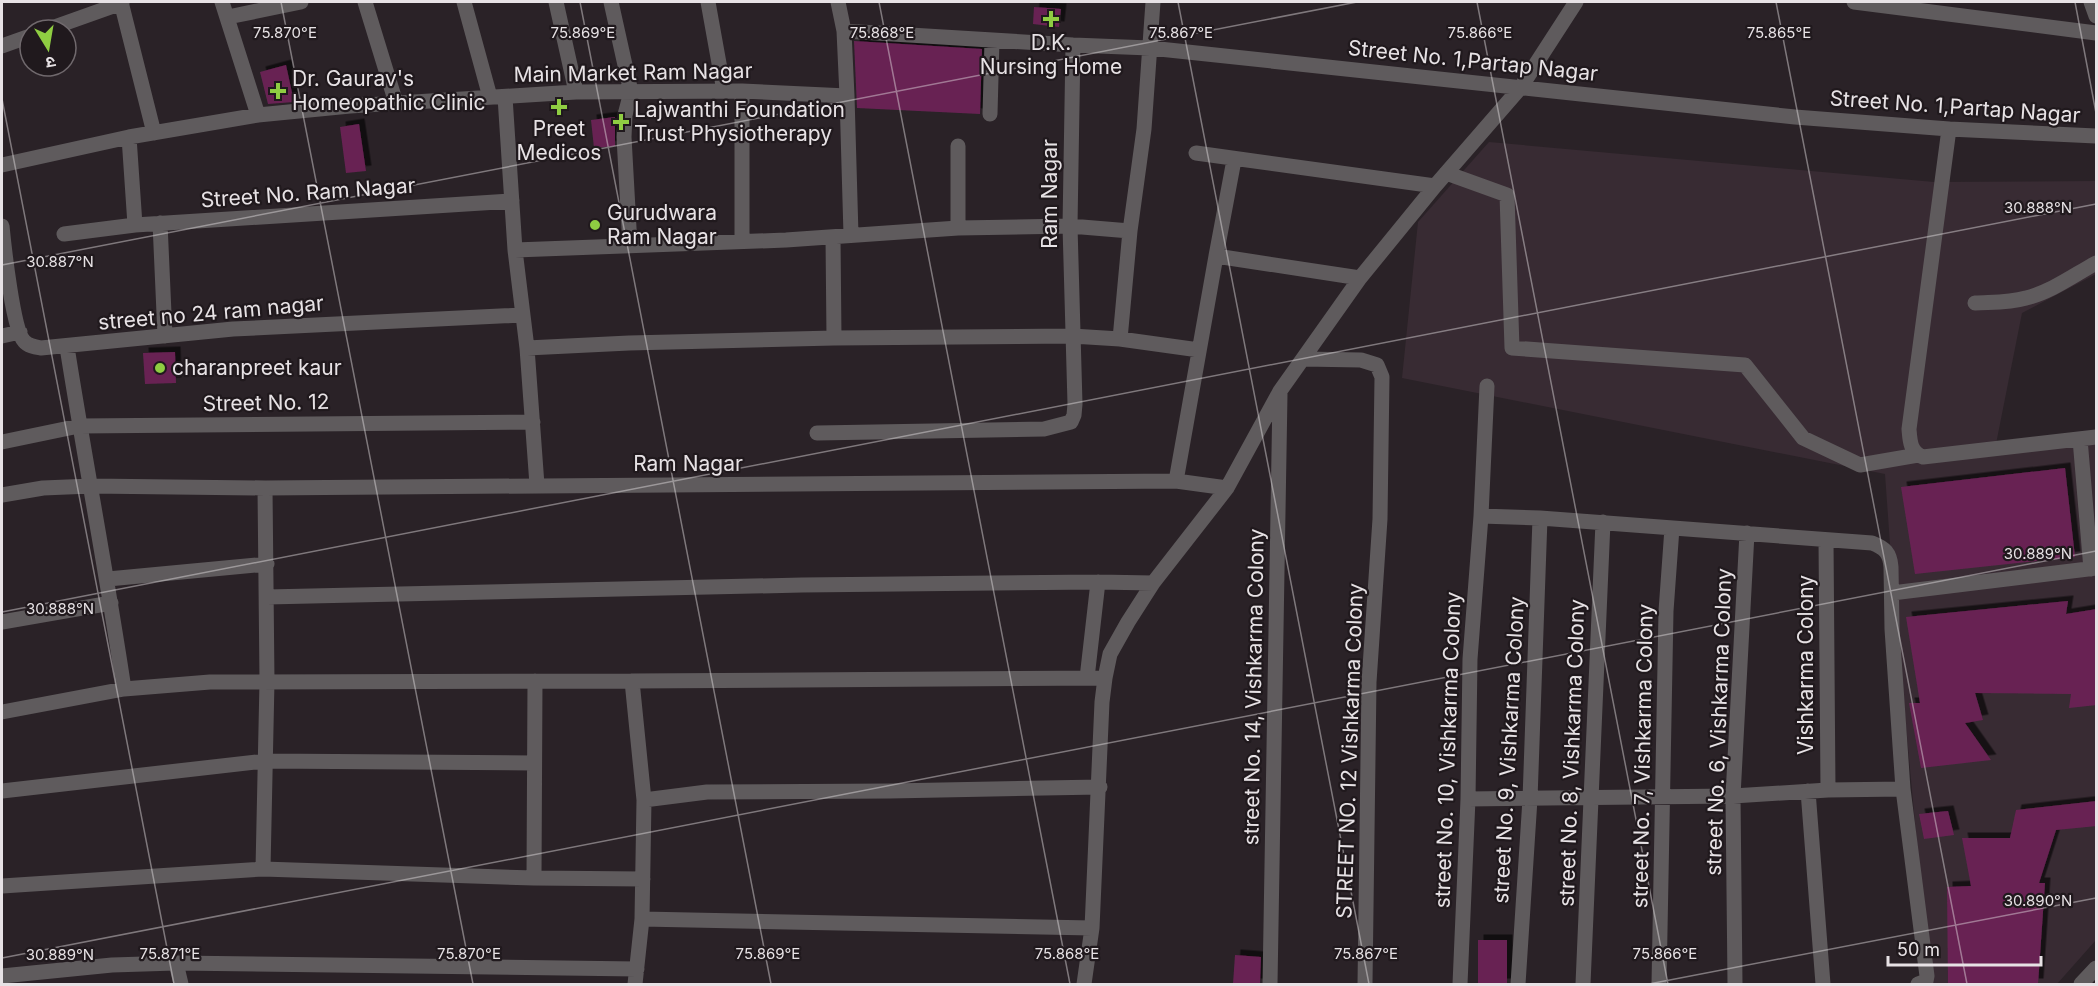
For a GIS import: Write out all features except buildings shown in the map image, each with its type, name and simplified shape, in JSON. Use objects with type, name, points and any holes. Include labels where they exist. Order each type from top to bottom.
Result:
[{"type":"street","points":[[78,18],[121,2],[154,133]]},
{"type":"street","points":[[222,2],[258,115]]},
{"type":"street","points":[[228,17],[301,2]]},
{"type":"street","points":[[364,2],[396,103]]},
{"type":"street","points":[[464,2],[498,97],[512,201],[515,250],[527,348],[537,484]]},
{"type":"street","points":[[556,2],[576,92]]},
{"type":"street","points":[[611,2],[631,92],[625,115],[624,137],[630,246]]},
{"type":"street","points":[[708,2],[724,91]]},
{"type":"street","points":[[838,2],[844,31],[851,235]]},
{"type":"street","points":[[1120,339],[1130,231],[1144,129],[1154,2]]},
{"type":"street","points":[[1084,984],[1092,928],[1104,678],[1110,654],[1153,583],[1227,488],[1280,391],[1360,278],[1435,186],[1521,87],[1576,2]]},
{"type":"street","points":[[1854,2],[2097,33]]},
{"type":"street","points":[[2091,2],[2097,15]]},
{"type":"street","name":"Street No. 1,Partap Nagar","points":[[844,31],[1150,48],[1795,117],[1948,129],[2097,136]]},
{"type":"street","points":[[2,46],[18,40]]},
{"type":"street","points":[[990,114],[992,40]]},
{"type":"street","name":"Ram Nagar","points":[[817,433],[1044,429],[1071,422],[1074,415],[1070,226],[1073,45]]},
{"type":"street","points":[[742,90],[742,241]]},
{"type":"street","name":"Main Market Ram Nagar","points":[[2,165],[129,137],[258,115],[396,103],[576,92],[742,90],[847,96]]},
{"type":"street","points":[[1948,129],[1909,429],[1910,442],[1918,455],[1923,458],[2097,437]]},
{"type":"street","points":[[129,137],[135,225]]},
{"type":"street","points":[[958,146],[958,228]]},
{"type":"street","points":[[1196,153],[1435,186]]},
{"type":"street","points":[[1176,481],[1234,160]]},
{"type":"street","points":[[1446,173],[1508,195],[1512,348],[1745,365],[1803,438],[1860,465],[1918,455]]},
{"type":"street","name":"Street No. Ram Nagar","points":[[64,234],[135,225],[512,201]]},
{"type":"street","points":[[160,224],[165,336]]},
{"type":"street","points":[[2,226],[3,248],[20,333],[2,336]]},
{"type":"street","points":[[515,250],[832,237],[958,228],[1070,226],[1130,231]]},
{"type":"street","points":[[832,237],[834,338]]},
{"type":"street","points":[[1216,256],[1360,278]]},
{"type":"street","points":[[1975,303],[2027,298],[2042,293],[2097,263]]},
{"type":"street","name":"street no 24 ram nagar","points":[[20,333],[24,341],[32,347],[53,349],[233,329],[522,315]]},
{"type":"street","points":[[527,348],[834,338],[1072,336],[1120,339],[1200,350]]},
{"type":"street","points":[[67,346],[79,426],[108,579],[124,689]]},
{"type":"street","name":"STREET NO. 12 Vishkarma Colony","points":[[1303,359],[1360,360],[1377,365],[1382,377],[1380,519],[1369,682],[1365,984]]},
{"type":"street","name":"street No. 10, Vishkarma Colony","points":[[1460,984],[1468,799],[1470,659],[1481,516],[1487,386]]},
{"type":"street","name":"street No. 14, Vishkarma Colony","points":[[1270,984],[1280,391]]},
{"type":"street","name":"Street No. 12","points":[[2,442],[79,426],[533,422]]},
{"type":"street","points":[[1892,593],[2094,569],[2080,439]]},
{"type":"street","name":"Ram Nagar","points":[[2,495],[43,488],[91,486],[265,488],[537,484],[720,485],[1176,481],[1227,488]]},
{"type":"street","points":[[263,869],[267,681],[265,488]]},
{"type":"street","points":[[1481,516],[1603,522],[1872,543],[1884,548],[1890,557],[1892,629],[1903,789],[1927,976],[1926,981],[1918,984]]},
{"type":"street","name":"street No. 9, Vishkarma Colony","points":[[1518,984],[1530,799],[1540,518]]},
{"type":"street","name":"street No. 8, Vishkarma Colony","points":[[1583,984],[1603,522]]},
{"type":"street","name":"street No. 7, Vishkarma Colony","points":[[1659,984],[1666,611],[1672,528]]},
{"type":"street","name":"street No. 6, Vishkarma Colony","points":[[1735,984],[1733,796],[1746,533]]},
{"type":"street","name":"Vishkarma Colony","points":[[1827,540],[1828,790]]},
{"type":"street","points":[[108,579],[267,564]]},
{"type":"street","points":[[1087,678],[1098,582]]},
{"type":"street","points":[[267,597],[790,585],[1153,583]]},
{"type":"street","points":[[2,622],[111,603]]},
{"type":"street","points":[[2,712],[124,689],[210,682],[1104,678]]},
{"type":"street","points":[[534,878],[535,681]]},
{"type":"street","points":[[2,976],[112,965],[176,963],[636,977],[642,919],[644,800],[632,681]]},
{"type":"street","points":[[2,791],[265,761],[534,763]]},
{"type":"street","points":[[644,800],[707,792],[1100,787]]},
{"type":"street","points":[[1468,799],[1733,796],[1828,790],[1903,789]]},
{"type":"street","points":[[1808,791],[1823,984]]},
{"type":"street","points":[[2,886],[263,869],[534,878],[643,879]]},
{"type":"street","points":[[642,919],[1092,928]]},
{"type":"street","points":[[176,963],[181,984]]},
{"type":"street","points":[[2081,984],[2097,968]]},
{"type":"shaded area","points":[[1489,142],[1934,182],[2096,181],[2096,274],[2022,313],[1995,449],[2096,443],[2096,940],[2057,984],[1930,984],[1893,586],[1885,474],[1402,378],[1418,222]]},
{"type":"place","name":"D.K. Nursing Home","points":[[1051,19]]},
{"type":"place","name":"Dr. Gaurav's Homeopathic Clinic","points":[[278,91]]},
{"type":"place","name":"Preet Medicos","points":[[559,107]]},
{"type":"place","name":"Lajwanthi Foundation Trust Physiotherapy","points":[[621,122]]},
{"type":"place","name":"Gurudwara Ram Nagar","points":[[595,225]]},
{"type":"place","name":"charanpreet kaur","points":[[160,368]]}]
